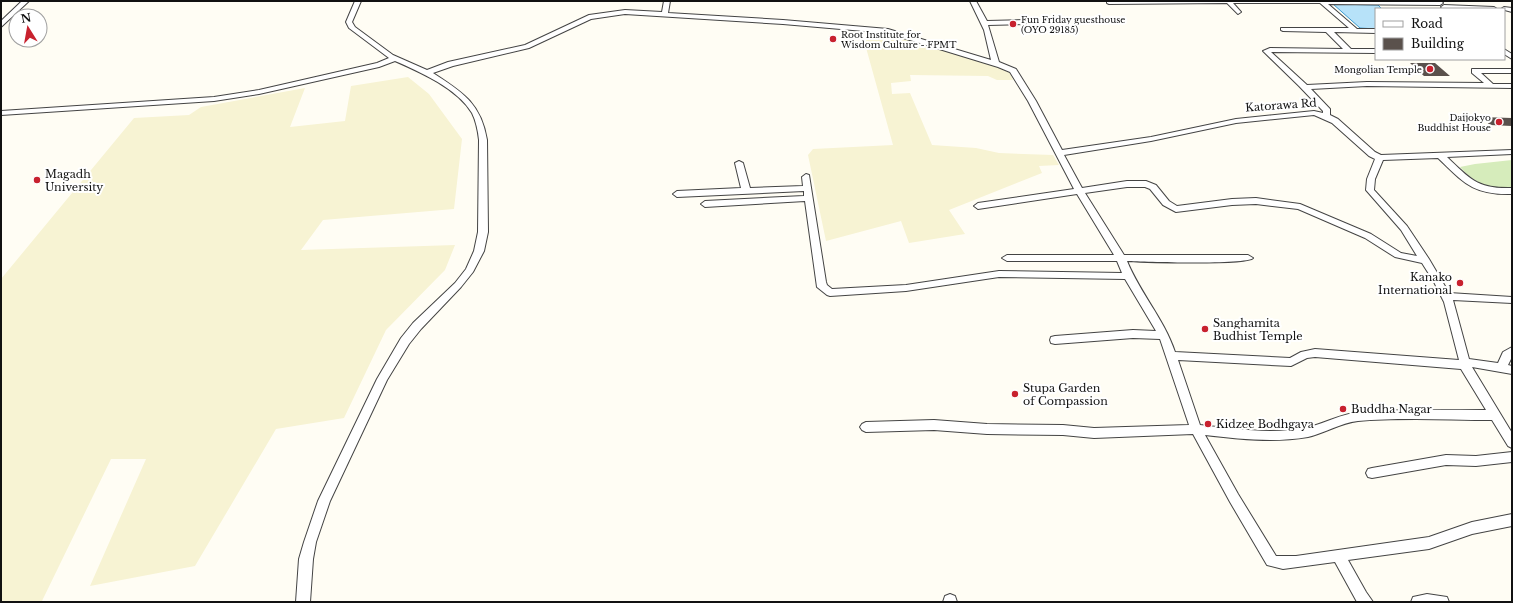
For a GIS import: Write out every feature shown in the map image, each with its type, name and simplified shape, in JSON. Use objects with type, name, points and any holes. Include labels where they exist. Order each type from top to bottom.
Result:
[{"type":"street","points":[[1,26],[26,1]]},
{"type":"street","points":[[303,602],[306,559],[310,542],[324,501],[382,379],[399,350],[409,336],[458,285],[470,270],[479,251],[483,223],[483,145],[479,120],[472,107],[465,99],[427,73],[395,58],[377,47],[350,25],[350,19],[358,1]]},
{"type":"street","points":[[665,14],[667,1]]},
{"type":"street","points":[[973,1],[985,23],[991,39],[995,62]]},
{"type":"street","points":[[1228,1],[1238,12]]},
{"type":"street","points":[[1109,2],[1322,2],[1442,5],[1481,8]]},
{"type":"street","points":[[1322,2],[1355,30]]},
{"type":"street","points":[[427,73],[451,64],[527,47],[589,17],[625,12],[888,31],[995,62],[1013,71],[1032,101],[1079,191],[1121,258],[1128,276],[1164,335],[1173,356],[1196,429],[1234,498],[1272,561],[1289,562],[1429,543],[1472,528],[1512,520]]},
{"type":"street","points":[[985,23],[1025,22]]},
{"type":"street","points":[[1284,28],[1375,31]]},
{"type":"street","points":[[1328,30],[1349,50]]},
{"type":"street","points":[[1326,116],[1328,111],[1306,87],[1266,51],[1298,49],[1375,51]]},
{"type":"street","points":[[1,113],[165,103],[227,97],[379,65],[395,58]]},
{"type":"street","points":[[1490,85],[1475,71],[1512,71]]},
{"type":"street","points":[[1306,87],[1374,84],[1512,86]]},
{"type":"street","name":"Katorawa Rd","points":[[1059,153],[1151,139],[1236,121],[1314,113],[1326,116],[1335,121],[1372,154],[1380,158]]},
{"type":"street","points":[[1512,152],[1380,158],[1371,179],[1370,190],[1404,228],[1426,261],[1446,296],[1465,363],[1512,443]]},
{"type":"street","points":[[1441,156],[1465,180],[1492,191],[1512,191]]},
{"type":"street","points":[[739,162],[746,191]]},
{"type":"street","points":[[806,177],[822,287],[830,293],[906,288],[999,274],[1128,276]]},
{"type":"street","points":[[978,206],[1136,183],[1146,184],[1153,187],[1166,203],[1176,209],[1256,201],[1285,204],[1300,208],[1362,234],[1398,255],[1426,261]]},
{"type":"street","points":[[677,194],[746,191],[808,193]]},
{"type":"street","points":[[705,204],[808,193]]},
{"type":"street","points":[[1007,258],[1067,256],[1164,260],[1248,258]]},
{"type":"street","points":[[1446,296],[1512,300]]},
{"type":"street","points":[[1056,340],[1133,334],[1164,335]]},
{"type":"street","points":[[1173,356],[1291,362],[1305,354],[1315,353],[1465,363],[1506,369],[1507,355],[1512,351]]},
{"type":"street","points":[[866,427],[934,425],[987,429],[1063,430],[1094,433],[1196,429],[1240,434],[1271,435],[1308,432],[1319,429],[1338,420],[1358,417],[1402,415],[1495,416]]},
{"type":"street","points":[[1372,473],[1446,460],[1476,461],[1512,457]]},
{"type":"street","points":[[1339,556],[1361,597],[1366,602]]},
{"type":"street","points":[[1418,602],[1442,602]]},
{"type":"shaded area","points":[[869,33],[897,35],[1008,69],[1013,80],[997,80],[988,76],[910,75],[911,81],[891,83],[892,94],[910,93],[932,145],[976,148],[999,153],[1053,155],[1059,165],[1039,166],[1042,173],[949,210],[965,234],[909,243],[901,221],[826,241],[808,155],[813,149],[893,145],[865,44]]},
{"type":"shaded area","points":[[408,77],[429,94],[462,139],[454,209],[323,220],[301,250],[455,245],[445,270],[386,330],[344,418],[276,429],[195,566],[90,586],[146,459],[111,459],[42,601],[1,602],[1,279],[134,118],[189,115],[201,107],[305,88],[290,127],[345,121],[351,86]]},
{"type":"green space","points":[[1512,160],[1512,188],[1497,188],[1483,184],[1471,178],[1460,167],[1475,164]]},
{"type":"water","points":[[1333,4],[1378,5],[1381,8],[1375,8],[1375,29],[1360,28]]},
{"type":"building","name":"Mongolian Temple","points":[[1410,63],[1435,63],[1450,76],[1424,76]]},
{"type":"building","name":"Daijokyo Buddhist House","points":[[1481,117],[1512,118],[1512,126],[1490,125]]},
{"type":"place","name":"Fun Friday guesthouse (OYO 29185)","points":[[1013,24]]},
{"type":"place","name":"Root Institute for Wisdom Culture - FPMT","points":[[833,39]]},
{"type":"place","name":"Mongolian Temple","points":[[1430,69]]},
{"type":"place","name":"Daijokyo Buddhist House","points":[[1499,122]]},
{"type":"place","name":"Magadh University","points":[[37,180]]},
{"type":"place","name":"Kanako International","points":[[1460,283]]},
{"type":"place","name":"Sanghamita Budhist Temple","points":[[1205,329]]},
{"type":"place","name":"Stupa Garden of Compassion","points":[[1015,394]]},
{"type":"place","name":"Buddha Nagar","points":[[1343,409]]},
{"type":"place","name":"Kidzee Bodhgaya","points":[[1208,424]]}]
